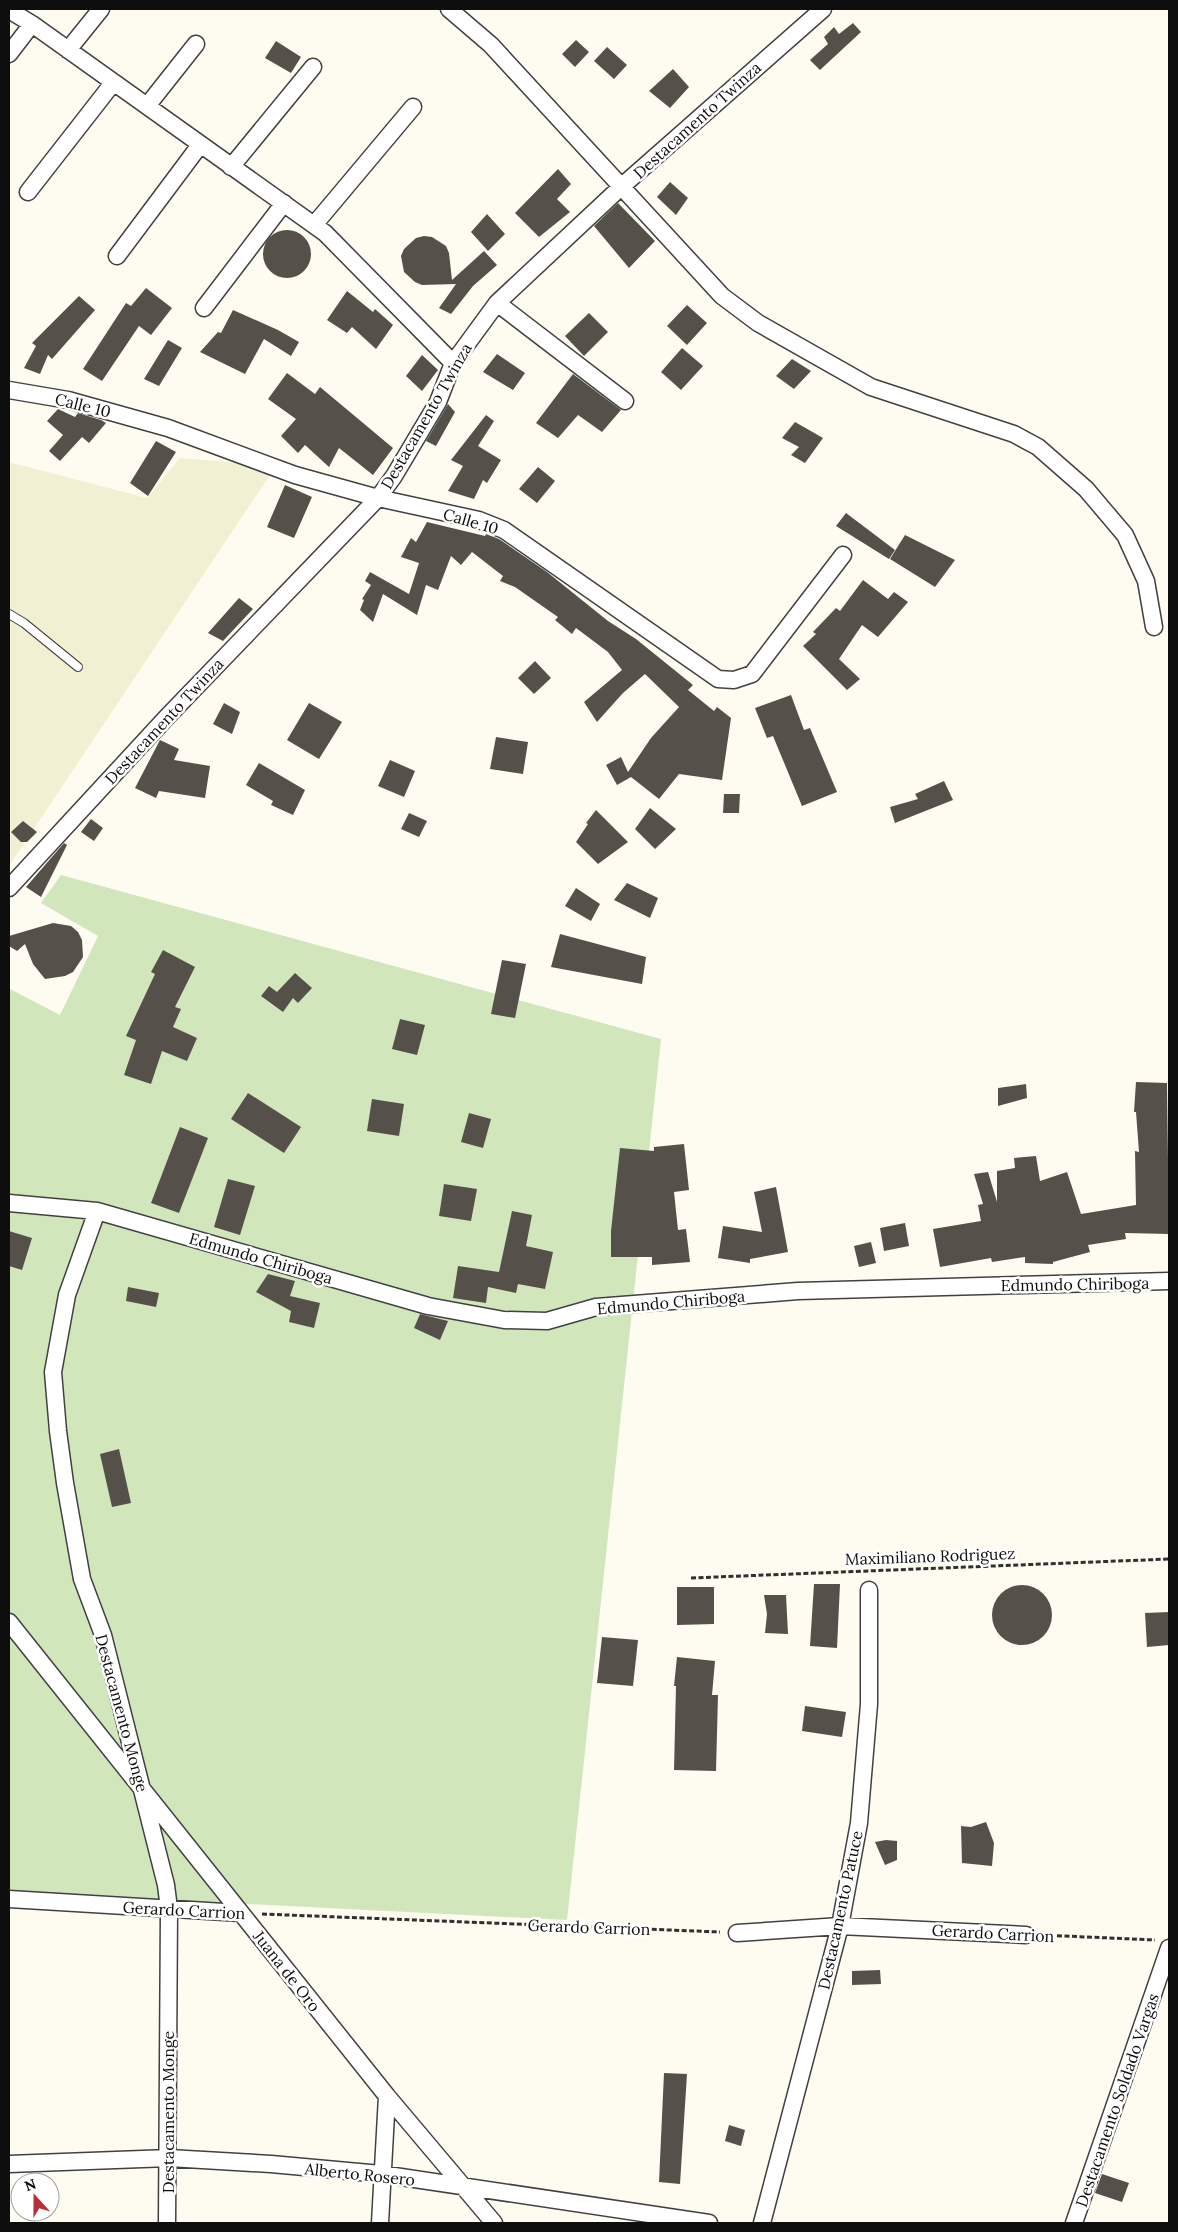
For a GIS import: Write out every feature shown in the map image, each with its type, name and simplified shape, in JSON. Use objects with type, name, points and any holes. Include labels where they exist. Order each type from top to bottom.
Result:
[{"type":"street","points":[[68,50],[101,9]]},
{"type":"street","points":[[450,9],[491,45],[722,296],[758,323],[872,386],[1014,434],[1038,447],[1086,489],[1124,535],[1146,581],[1154,627]]},
{"type":"street","name":"Destacamento Twinza","points":[[9,888],[166,718],[378,498],[394,476],[438,402],[453,363],[497,303],[622,187],[823,9]]},
{"type":"street","points":[[9,10],[32,24],[325,233],[453,363]]},
{"type":"street","points":[[9,54],[32,24]]},
{"type":"street","points":[[147,106],[196,44]]},
{"type":"street","points":[[231,166],[313,67]]},
{"type":"street","points":[[28,192],[113,82]]},
{"type":"street","points":[[314,225],[413,107]]},
{"type":"street","points":[[117,256],[200,145]]},
{"type":"street","points":[[204,308],[284,203]]},
{"type":"street","points":[[497,303],[625,401]]},
{"type":"street","name":"Calle 10","points":[[9,390],[68,400],[168,428],[276,469],[378,498],[480,520],[504,530],[718,679],[734,680],[752,674],[843,555]]},
{"type":"street","name":"Edmundo Chiriboga","points":[[9,1203],[97,1211],[428,1306],[504,1320],[547,1321],[596,1307],[798,1290],[1169,1281]]},
{"type":"street","name":"Destacamento Monge","points":[[97,1211],[67,1295],[52,1372],[65,1483],[82,1579],[103,1635],[166,1885],[169,1909],[169,2158],[167,2223]]},
{"type":"street","name":"Destacamento Patuce","points":[[762,2223],[840,1926],[860,1813],[869,1704],[869,1590]]},
{"type":"street","name":"Juana de Oro","points":[[9,1622],[387,2096],[466,2187],[494,2223]]},
{"type":"street","name":"Gerardo Carrion","points":[[9,1899],[242,1913]]},
{"type":"street","name":"Gerardo Carrion","points":[[737,1933],[840,1926],[1026,1935]]},
{"type":"street","name":"Destacamento Soldado Vargas","points":[[1074,2223],[1164,1944]]},
{"type":"street","points":[[380,2223],[381,2174],[387,2096]]},
{"type":"street","name":"Alberto Rosero","points":[[9,2164],[169,2158],[381,2174],[709,2223]]},
{"type":"lane","points":[[9,614],[24,623],[78,667]]},
{"type":"path","name":"Maximiliano Rodriguez","points":[[691,1578],[1169,1559]]},
{"type":"path","name":"Gerardo Carrion","points":[[242,1913],[737,1933]]},
{"type":"path","name":"Gerardo Carrion","points":[[1026,1935],[1164,1944]]},
{"type":"shaded area","points":[[180,458],[276,466],[9,866],[9,462],[147,498]]},
{"type":"green space","points":[[61,875],[661,1039],[567,1920],[9,1892],[9,991],[10,989],[60,1015],[98,936],[41,903]]},
{"type":"building","points":[[853,23],[861,32],[820,70],[810,60],[828,44],[824,37],[834,27],[839,34]]},
{"type":"building","points":[[576,40],[589,52],[575,67],[562,54]]},
{"type":"building","points":[[276,41],[301,57],[291,73],[265,58]]},
{"type":"building","points":[[607,47],[627,65],[614,79],[594,61]]},
{"type":"building","points":[[673,69],[689,87],[670,108],[649,91]]},
{"type":"building","points":[[558,169],[571,184],[557,199],[570,212],[539,237],[515,213]]},
{"type":"building","points":[[670,182],[688,198],[676,215],[657,197]]},
{"type":"building","points":[[618,203],[655,241],[629,268],[594,226]]},
{"type":"building","points":[[487,214],[505,234],[488,251],[471,232]]},
{"type":"building","points":[[282,230],[292,230],[301,234],[307,240],[310,245],[310,263],[301,274],[292,278],[282,278],[273,274],[267,268],[263,259],[263,249],[267,240],[273,234]]},
{"type":"building","points":[[432,237],[446,246],[449,253],[452,280],[484,251],[497,265],[473,286],[451,314],[439,308],[456,284],[422,285],[415,282],[404,272],[401,256],[404,249],[416,238]]},
{"type":"building","points":[[146,288],[172,308],[151,335],[139,326],[102,381],[83,369],[126,303],[131,306]]},
{"type":"building","points":[[347,291],[373,312],[375,309],[393,325],[376,349],[352,327],[347,333],[327,320]]},
{"type":"building","points":[[79,296],[95,310],[52,359],[48,355],[40,374],[24,368],[36,346],[32,343]]},
{"type":"building","points":[[687,305],[707,323],[687,345],[667,326]]},
{"type":"building","points":[[233,310],[278,330],[299,342],[291,356],[264,339],[245,374],[200,352],[218,332],[221,333]]},
{"type":"building","points":[[589,313],[608,332],[584,356],[565,336]]},
{"type":"building","points":[[168,340],[182,348],[159,386],[144,379]]},
{"type":"building","points":[[682,348],[703,366],[681,390],[661,372]]},
{"type":"building","points":[[497,354],[525,373],[513,390],[483,372]]},
{"type":"building","points":[[422,355],[438,370],[422,391],[406,376]]},
{"type":"building","points":[[792,359],[811,371],[794,389],[776,376]]},
{"type":"building","points":[[287,373],[315,394],[320,387],[393,448],[373,475],[339,448],[329,467],[305,445],[298,453],[281,436],[296,419],[268,399]]},
{"type":"building","points":[[573,374],[621,410],[602,432],[578,415],[558,438],[536,423]]},
{"type":"building","points":[[448,404],[455,412],[436,446],[426,441]]},
{"type":"building","points":[[58,409],[75,417],[78,413],[106,423],[89,443],[82,437],[60,461],[49,451],[63,435],[47,421]]},
{"type":"building","points":[[486,415],[494,421],[478,446],[501,460],[487,483],[483,480],[474,499],[448,491],[463,466],[451,460]]},
{"type":"building","points":[[795,422],[823,438],[805,463],[791,455],[799,447],[782,438]]},
{"type":"building","points":[[156,441],[176,452],[148,496],[130,483]]},
{"type":"building","points":[[538,467],[555,481],[537,503],[519,489]]},
{"type":"building","points":[[285,485],[312,497],[294,538],[267,527]]},
{"type":"building","points":[[846,513],[895,550],[889,559],[836,526]]},
{"type":"building","points":[[427,522],[485,536],[486,534],[499,539],[547,572],[608,621],[636,639],[693,685],[688,690],[714,711],[717,707],[731,718],[722,780],[679,774],[659,799],[631,777],[617,785],[606,765],[621,757],[628,772],[651,738],[679,707],[645,674],[623,693],[597,722],[584,702],[622,670],[608,652],[576,628],[572,634],[555,620],[558,617],[515,587],[500,581],[503,576],[472,552],[461,565],[451,556],[438,590],[426,585],[417,615],[383,594],[373,622],[360,610],[364,600],[362,599],[371,585],[365,581],[370,572],[409,594],[419,563],[401,557],[411,538],[416,542]]},
{"type":"building","points":[[905,535],[955,560],[935,587],[890,559]]},
{"type":"building","points":[[863,580],[888,599],[894,592],[908,602],[878,637],[862,625],[839,659],[860,679],[847,690],[803,646],[816,634],[813,632],[836,608],[840,611]]},
{"type":"building","points":[[239,598],[253,609],[223,641],[208,633]]},
{"type":"building","points":[[535,661],[551,678],[534,694],[518,678]]},
{"type":"building","points":[[791,695],[804,730],[810,728],[837,792],[802,806],[773,736],[767,738],[755,708]]},
{"type":"building","points":[[224,703],[240,712],[232,734],[213,724]]},
{"type":"building","points":[[309,703],[342,722],[319,759],[287,740]]},
{"type":"building","points":[[496,737],[528,742],[523,774],[490,769]]},
{"type":"building","points":[[160,740],[179,749],[174,760],[210,766],[205,798],[159,791],[156,798],[135,788]]},
{"type":"building","points":[[390,760],[415,771],[404,797],[378,786]]},
{"type":"building","points":[[259,763],[305,790],[293,815],[271,805],[273,801],[246,785]]},
{"type":"building","points":[[944,781],[953,800],[895,823],[890,807],[918,799],[915,794]]},
{"type":"building","points":[[724,794],[740,794],[739,813],[723,813]]},
{"type":"building","points":[[650,808],[676,829],[655,849],[635,829]]},
{"type":"building","points":[[596,810],[628,842],[598,864],[576,842],[588,824],[586,823]]},
{"type":"building","points":[[409,813],[427,821],[419,837],[401,829]]},
{"type":"building","points":[[91,819],[103,828],[94,841],[81,832]]},
{"type":"building","points":[[23,821],[37,832],[27,842],[21,842],[11,832]]},
{"type":"building","points":[[64,843],[67,845],[41,897],[26,887]]},
{"type":"building","points":[[627,883],[658,898],[650,918],[614,900]]},
{"type":"building","points":[[576,888],[600,904],[591,921],[565,906]]},
{"type":"building","points":[[53,923],[71,926],[78,932],[82,940],[83,957],[73,972],[65,976],[45,979],[33,964],[25,944],[17,951],[9,946],[9,936]]},
{"type":"building","points":[[560,934],[646,957],[642,984],[551,967]]},
{"type":"building","points":[[163,950],[195,967],[175,1007],[181,1009],[173,1027],[197,1038],[187,1061],[162,1051],[151,1084],[124,1075],[136,1040],[126,1036],[155,974],[151,972]]},
{"type":"building","points":[[502,960],[526,964],[515,1018],[491,1014]]},
{"type":"building","points":[[295,973],[312,988],[298,1003],[293,998],[283,1012],[261,996],[269,986],[277,992]]},
{"type":"building","points":[[400,1019],[425,1025],[417,1055],[392,1049]]},
{"type":"building","points":[[1136,1082],[1167,1083],[1169,1234],[1125,1233],[1126,1239],[1088,1245],[1090,1252],[1053,1262],[1053,1264],[1025,1263],[1025,1257],[992,1262],[991,1258],[940,1267],[933,1229],[981,1221],[978,1205],[983,1204],[974,1174],[988,1172],[997,1202],[997,1171],[1015,1168],[1014,1158],[1036,1156],[1040,1181],[1067,1172],[1081,1214],[1136,1205],[1135,1151],[1139,1152],[1136,1112],[1134,1112]]},
{"type":"building","points":[[1026,1084],[1027,1098],[998,1106],[998,1088]]},
{"type":"building","points":[[248,1093],[301,1127],[284,1153],[231,1119]]},
{"type":"building","points":[[372,1099],[404,1104],[399,1136],[367,1131]]},
{"type":"building","points":[[469,1113],[491,1119],[483,1148],[461,1142]]},
{"type":"building","points":[[180,1127],[208,1138],[179,1213],[151,1203]]},
{"type":"building","points":[[684,1144],[689,1190],[674,1192],[678,1230],[686,1229],[690,1262],[652,1265],[652,1257],[611,1257],[611,1231],[620,1148],[654,1151],[654,1147]]},
{"type":"building","points":[[228,1179],[255,1186],[240,1235],[214,1227]]},
{"type":"building","points":[[444,1184],[477,1189],[471,1221],[439,1216]]},
{"type":"building","points":[[776,1187],[788,1252],[750,1259],[750,1263],[718,1258],[723,1226],[762,1232],[754,1192]]},
{"type":"building","points":[[512,1211],[532,1215],[526,1246],[553,1252],[545,1289],[518,1284],[516,1293],[488,1287],[486,1303],[453,1298],[458,1266],[499,1272]]},
{"type":"building","points":[[905,1223],[909,1246],[884,1251],[880,1228]]},
{"type":"building","points":[[9,1231],[32,1238],[22,1270],[9,1266]]},
{"type":"building","points":[[871,1242],[876,1263],[859,1267],[854,1246]]},
{"type":"building","points":[[268,1274],[295,1281],[290,1296],[320,1303],[314,1328],[289,1322],[291,1311],[256,1292]]},
{"type":"building","points":[[128,1287],[159,1293],[156,1307],[126,1301]]},
{"type":"building","points":[[420,1314],[448,1321],[440,1340],[414,1328]]},
{"type":"building","points":[[119,1449],[131,1503],[112,1507],[100,1454]]},
{"type":"building","points":[[814,1584],[840,1584],[837,1648],[810,1646]]},
{"type":"building","points":[[1022,1585],[1039,1590],[1047,1598],[1052,1615],[1047,1632],[1039,1640],[1022,1645],[1005,1640],[997,1632],[992,1615],[997,1598],[1005,1590]]},
{"type":"building","points":[[677,1587],[714,1587],[714,1624],[677,1625]]},
{"type":"building","points":[[764,1595],[786,1595],[788,1634],[765,1633],[767,1614]]},
{"type":"building","points":[[1169,1612],[1169,1645],[1147,1647],[1145,1613]]},
{"type":"building","points":[[602,1637],[638,1640],[633,1686],[597,1683]]},
{"type":"building","points":[[677,1657],[715,1661],[712,1695],[718,1695],[716,1771],[674,1770],[676,1686],[674,1686]]},
{"type":"building","points":[[805,1706],[846,1712],[842,1737],[802,1731]]},
{"type":"building","points":[[986,1822],[994,1843],[992,1866],[962,1863],[961,1826],[971,1827]]},
{"type":"building","points":[[897,1841],[897,1860],[885,1865],[875,1842]]},
{"type":"building","points":[[880,1970],[881,1984],[852,1985],[852,1971]]},
{"type":"building","points":[[664,2073],[687,2074],[680,2184],[659,2182]]},
{"type":"building","points":[[729,2125],[745,2130],[741,2146],[725,2141]]},
{"type":"building","points":[[1102,2174],[1129,2183],[1122,2202],[1095,2193]]}]
